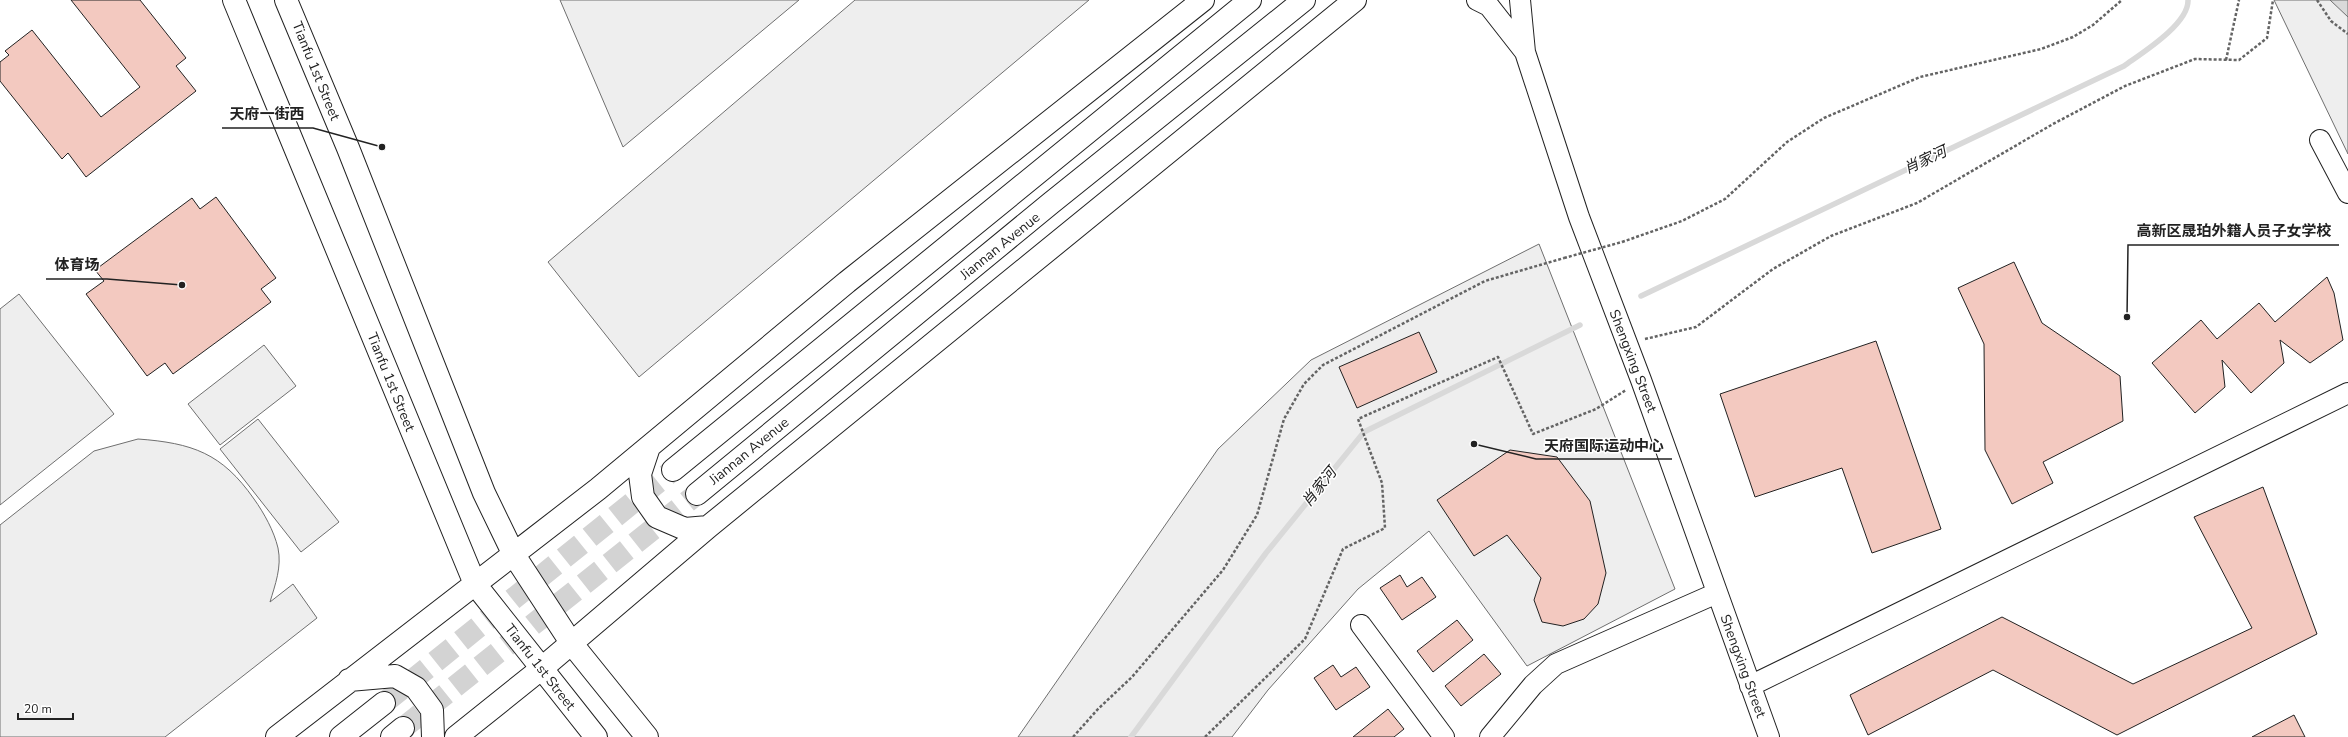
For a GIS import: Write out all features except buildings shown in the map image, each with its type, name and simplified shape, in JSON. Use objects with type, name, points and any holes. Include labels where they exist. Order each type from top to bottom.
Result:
[{"type":"main road","name":"Tianfu 1st Street","points":[[234,0],[475,584],[596,737]]},
{"type":"main road","name":"Tianfu 1st Street","points":[[286,0],[348,148],[484,493],[514,555],[572,644],[647,737]]},
{"type":"main road","points":[[277,737],[349,680],[514,555],[649,447],[847,282],[1203,0]]},
{"type":"main road","points":[[673,470],[1250,0]]},
{"type":"main road","name":"Jiannan Avenue","points":[[697,494],[1051,203],[1304,0]]},
{"type":"main road","points":[[456,737],[572,644],[708,527],[1355,0]]},
{"type":"main road","points":[[649,447],[640,474],[643,497],[657,517],[685,529],[708,527]]},
{"type":"main road","points":[[349,680],[395,676],[416,688],[432,710],[433,737]]},
{"type":"main road","points":[[341,737],[384,703]]},
{"type":"street","points":[[1477,0],[1489,6],[1525,52]]},
{"type":"street","points":[[1520,0],[1525,52]]},
{"type":"street","name":"Shengxing Street","points":[[1525,52],[1579,217],[1641,380],[1769,737]]},
{"type":"street","points":[[2320,140],[2348,193]]},
{"type":"street","points":[[1750,686],[2348,394]]},
{"type":"street","points":[[1490,737],[1533,685],[1556,664],[1717,593]]},
{"type":"street","points":[[1361,625],[1444,737]]},
{"type":"path","points":[[1073,737],[1098,709],[1132,677],[1223,570],[1257,515],[1284,419],[1304,384],[1323,365],[1486,281],[1622,242],[1682,221],[1725,199],[1788,142],[1824,118],[1920,77],[2041,49],[2072,38],[2093,25],[2122,0]]},
{"type":"path","points":[[2226,60],[2239,0]]},
{"type":"path","points":[[1627,344],[1696,327],[1773,269],[1825,240],[1917,204],[2053,124],[2125,86],[2195,59],[2239,60],[2266,38],[2273,0]]},
{"type":"path","points":[[2317,0],[2331,21],[2348,34]]},
{"type":"path","points":[[1205,737],[1305,639],[1343,549],[1385,528],[1382,483],[1358,419],[1498,357],[1532,434],[1596,409],[1641,380]]},
{"type":"shaded area","points":[[560,0],[799,0],[623,147]]},
{"type":"shaded area","points":[[855,0],[1089,0],[639,377],[548,262]]},
{"type":"shaded area","points":[[2274,0],[2348,0],[2348,154]]},
{"type":"shaded area","points":[[2330,0],[2348,0],[2348,17]]},
{"type":"shaded area","points":[[1539,244],[1675,589],[1527,666],[1429,531],[1358,589],[1268,690],[1232,737],[1018,737],[1218,449],[1311,360]]},
{"type":"shaded area","points":[[19,294],[114,414],[0,505],[0,309]]},
{"type":"shaded area","points":[[264,345],[296,386],[220,445],[188,404]]},
{"type":"shaded area","points":[[258,419],[339,522],[301,552],[220,449]]},
{"type":"shaded area","points":[[138,439],[174,444],[204,453],[230,471],[242,483],[258,504],[268,522],[278,548],[279,569],[270,602],[293,584],[317,618],[165,737],[0,737],[0,525],[94,451]]},
{"type":"waterway","name":"肖家河","points":[[1641,296],[2124,66],[2152,46],[2173,28],[2181,19],[2186,9],[2188,0]]},
{"type":"waterway","name":"肖家河","points":[[1131,737],[1266,553],[1364,432],[1580,325]]},
{"type":"tunnel","points":[[384,703],[673,470]]},
{"type":"tunnel","points":[[403,728],[697,494]]},
{"type":"place","name":"天府一街西","points":[[382,147]]},
{"type":"place","name":"体育场","points":[[182,285]]},
{"type":"place","name":"高新区晟珀外籍人员子女学校","points":[[2127,317]]},
{"type":"place","name":"天府国际运动中心","points":[[1474,444]]}]
